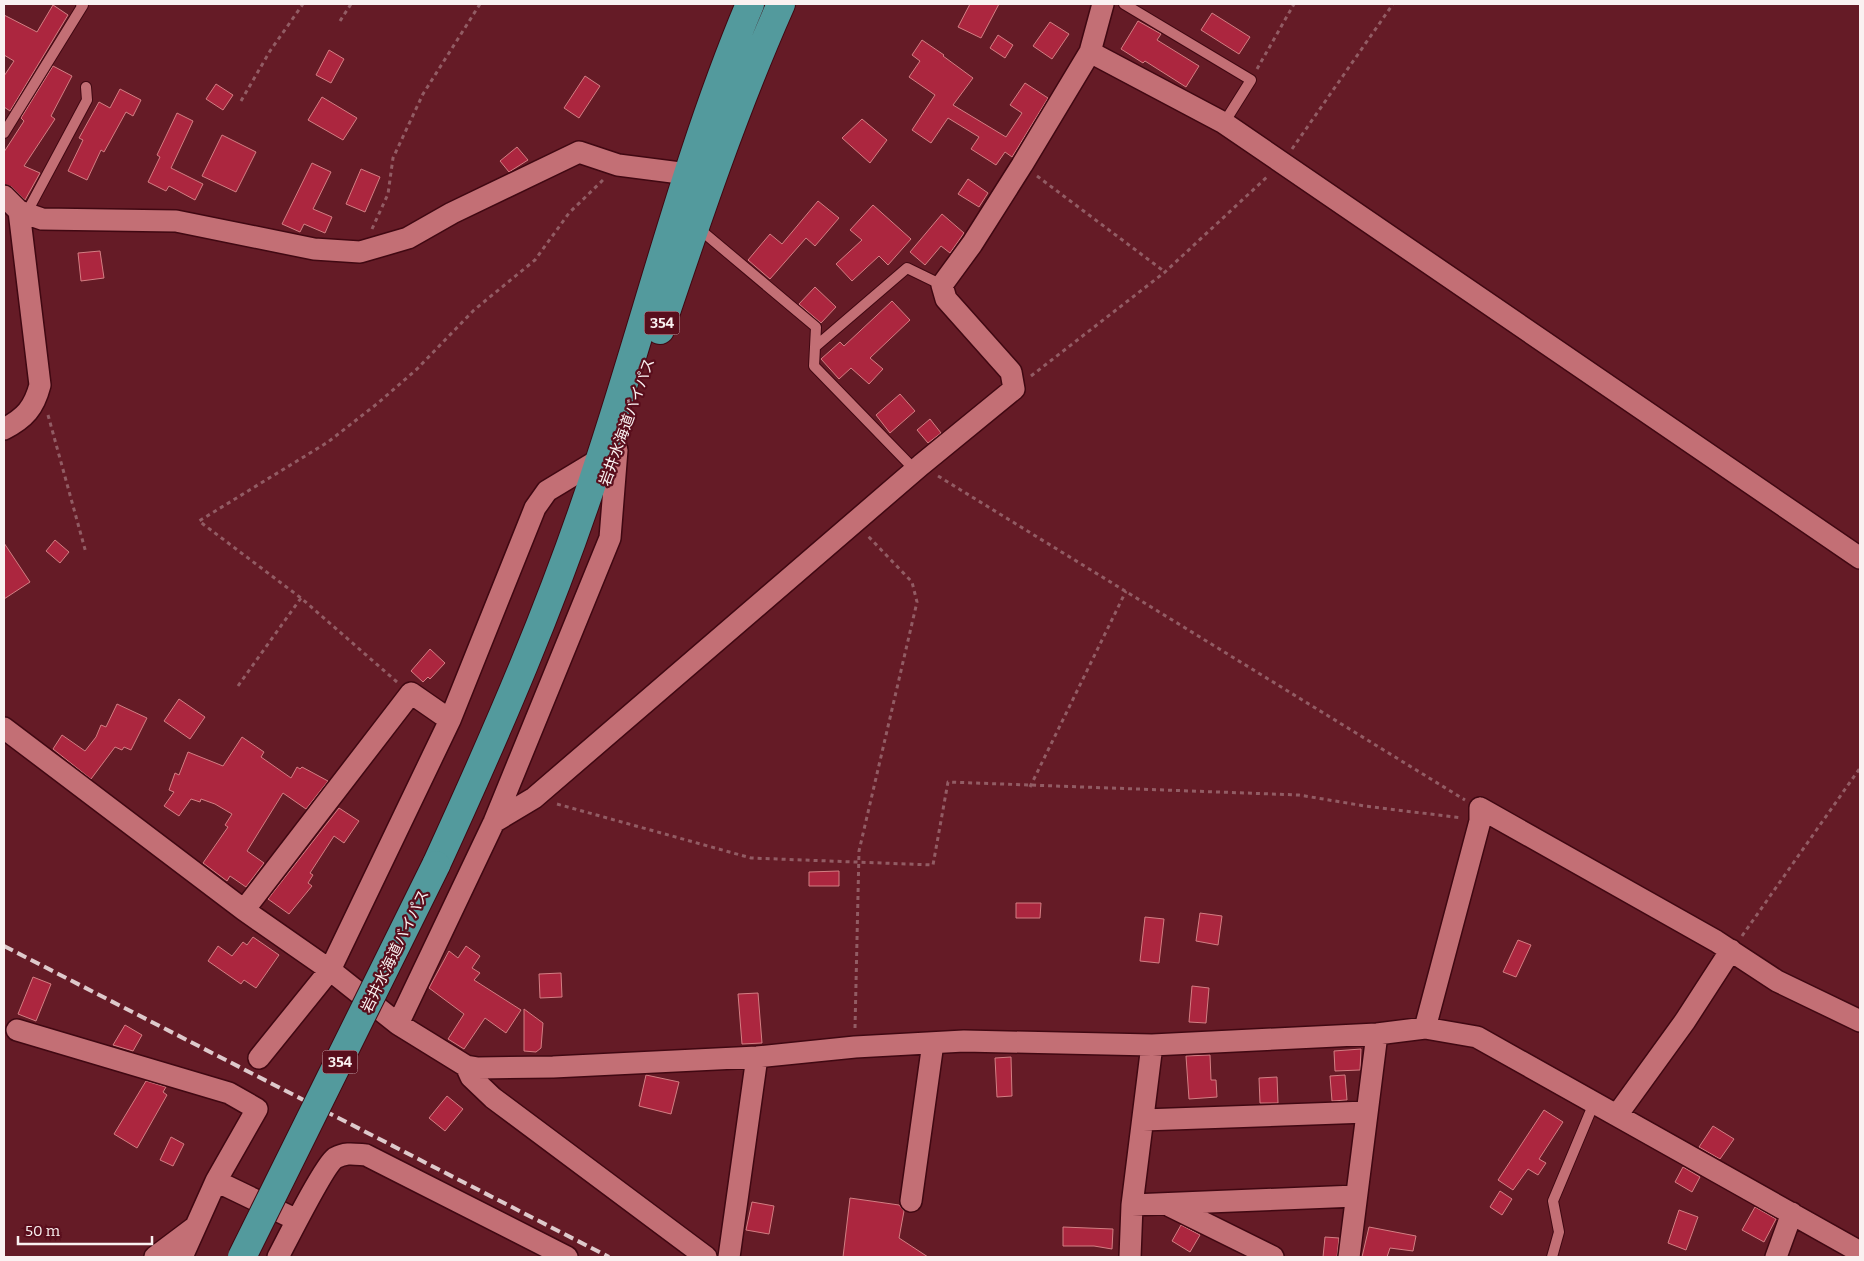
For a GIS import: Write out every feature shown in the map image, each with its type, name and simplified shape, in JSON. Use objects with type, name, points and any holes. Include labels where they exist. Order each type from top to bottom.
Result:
[{"type":"highway","name":"岩井水海道バイパス","points":[[242,1257],[436,865],[585,532],[699,177],[726,62],[750,4]]},
{"type":"highway","name":"岩井水海道バイパス","points":[[609,455],[695,225],[699,177],[781,4]]},
{"type":"street","points":[[494,822],[534,798],[854,522],[1014,389],[1011,372],[946,299],[942,285],[972,244],[1090,52],[1103,4]]},
{"type":"street","points":[[1090,52],[1224,123],[1860,558]]},
{"type":"street","points":[[4,196],[22,213],[42,219],[176,221],[314,249],[360,252],[408,238],[452,214],[579,152],[618,165],[699,177]]},
{"type":"street","points":[[4,429],[17,422],[36,403],[40,385],[22,213]]},
{"type":"street","points":[[259,1058],[330,970],[450,720],[535,508],[547,491],[609,455],[610,538],[494,822],[398,1024]]},
{"type":"street","points":[[244,910],[411,693],[450,720]]},
{"type":"street","points":[[4,728],[244,910],[330,970],[398,1024],[466,1066],[478,1068],[553,1067],[757,1058],[855,1047],[964,1041],[1152,1045],[1377,1034],[1425,1028],[1478,1037],[1792,1213],[1854,1253]]},
{"type":"street","points":[[1425,1028],[1480,814],[1731,950],[1777,981],[1860,1022]]},
{"type":"street","points":[[1617,1115],[1686,1021],[1731,950]]},
{"type":"street","points":[[17,1030],[229,1093],[257,1109],[216,1181],[198,1225],[182,1257]]},
{"type":"street","points":[[1348,1257],[1377,1034]]},
{"type":"street","points":[[911,1201],[933,1043]]},
{"type":"street","points":[[1130,1257],[1132,1205],[1152,1045]]},
{"type":"street","points":[[729,1257],[757,1058]]},
{"type":"street","points":[[466,1066],[471,1077],[493,1098],[706,1257]]},
{"type":"street","points":[[1143,1120],[1368,1112]]},
{"type":"street","points":[[278,1257],[333,1160],[346,1153],[366,1155],[567,1257]]},
{"type":"street","points":[[216,1181],[298,1220]]},
{"type":"street","points":[[1132,1205],[1356,1196]]},
{"type":"street","points":[[1168,1205],[1272,1257]]},
{"type":"street","points":[[1776,1257],[1792,1213]]},
{"type":"street","points":[[155,1257],[198,1225]]},
{"type":"lane","points":[[4,133],[78,14],[83,5],[81,4]]},
{"type":"lane","points":[[1124,4],[1251,80],[1224,123]]},
{"type":"lane","points":[[22,213],[87,100],[86,87]]},
{"type":"lane","points":[[695,225],[816,327],[814,366],[918,468]]},
{"type":"lane","points":[[815,347],[907,268],[942,285]]},
{"type":"lane","points":[[1552,1257],[1559,1232],[1553,1201],[1594,1103]]},
{"type":"path","points":[[241,101],[270,51],[303,4]]},
{"type":"path","points":[[340,21],[351,4]]},
{"type":"path","points":[[360,252],[388,194],[393,158],[420,102],[480,4]]},
{"type":"path","points":[[1251,80],[1294,4]]},
{"type":"path","points":[[1014,389],[1165,272],[1281,163],[1393,4]]},
{"type":"path","points":[[411,693],[301,598],[199,521],[328,442],[378,403],[417,369],[474,310],[535,260],[569,213],[618,165]]},
{"type":"path","points":[[1022,165],[1165,272]]},
{"type":"path","points":[[40,385],[86,553]]},
{"type":"path","points":[[918,468],[1126,591],[1480,814]]},
{"type":"path","points":[[854,522],[912,582],[917,602],[859,851],[855,1047]]},
{"type":"path","points":[[1030,786],[1126,591]]},
{"type":"path","points":[[238,686],[301,598]]},
{"type":"path","points":[[1731,950],[1860,768]]},
{"type":"path","points":[[534,798],[751,858],[933,865],[948,782],[1299,794],[1365,806],[1480,814]]},
{"type":"building","points":[[970,4],[999,4],[981,38],[958,27]]},
{"type":"building","points":[[53,5],[68,15],[10,111],[4,107],[4,76],[14,61],[4,55],[4,15],[37,32]]},
{"type":"building","points":[[1212,13],[1250,37],[1239,54],[1201,30]]},
{"type":"building","points":[[1138,21],[1161,34],[1157,40],[1199,66],[1186,87],[1145,61],[1143,63],[1121,49]]},
{"type":"building","points":[[1050,22],[1069,34],[1052,59],[1033,46]]},
{"type":"building","points":[[998,35],[1013,45],[1005,58],[990,48]]},
{"type":"building","points":[[922,40],[973,78],[953,105],[1006,137],[1022,113],[1010,105],[1025,83],[1048,98],[1012,157],[1005,152],[996,165],[971,149],[979,137],[948,118],[931,143],[912,130],[935,95],[909,77],[920,61],[912,55]]},
{"type":"building","points":[[329,50],[344,59],[331,83],[316,75]]},
{"type":"building","points":[[53,66],[72,76],[51,116],[55,119],[24,166],[40,173],[25,200],[12,187],[4,184],[4,152],[24,121],[21,118]]},
{"type":"building","points":[[585,76],[600,86],[579,118],[564,108]]},
{"type":"building","points":[[216,84],[233,95],[223,110],[206,99]]},
{"type":"building","points":[[120,89],[141,100],[133,116],[126,112],[104,152],[101,150],[87,180],[68,171],[83,140],[79,138],[99,102],[110,108]]},
{"type":"building","points":[[322,97],[357,118],[343,140],[308,120]]},
{"type":"building","points":[[177,113],[193,121],[171,168],[203,184],[195,200],[169,186],[166,191],[148,182],[160,157],[157,155]]},
{"type":"building","points":[[862,119],[887,140],[870,163],[842,138]]},
{"type":"building","points":[[222,135],[256,152],[236,192],[202,176]]},
{"type":"building","points":[[517,147],[528,160],[509,172],[500,161]]},
{"type":"building","points":[[312,163],[331,172],[313,209],[332,217],[325,233],[304,224],[300,232],[282,224]]},
{"type":"building","points":[[361,169],[380,177],[365,212],[346,204]]},
{"type":"building","points":[[968,179],[988,193],[979,207],[958,194]]},
{"type":"building","points":[[818,201],[839,218],[815,246],[806,238],[770,279],[748,260],[770,234],[782,244]]},
{"type":"building","points":[[873,205],[911,239],[888,265],[879,256],[852,281],[836,264],[862,240],[850,230]]},
{"type":"building","points":[[942,214],[964,233],[950,253],[941,246],[925,265],[910,252]]},
{"type":"building","points":[[100,251],[104,278],[81,281],[78,253]]},
{"type":"building","points":[[815,287],[836,307],[821,323],[799,304]]},
{"type":"building","points":[[892,301],[910,320],[870,358],[883,369],[869,384],[851,368],[839,379],[821,359],[840,342],[844,346]]},
{"type":"building","points":[[900,394],[915,411],[890,433],[876,415]]},
{"type":"building","points":[[930,419],[941,433],[928,443],[917,430]]},
{"type":"building","points":[[55,540],[69,552],[60,563],[46,551]]},
{"type":"building","points":[[4,543],[30,582],[4,599]]},
{"type":"building","points":[[430,649],[445,663],[430,679],[428,677],[423,682],[411,671]]},
{"type":"building","points":[[179,699],[205,717],[190,739],[164,721]]},
{"type":"building","points":[[117,704],[147,718],[131,750],[124,747],[122,750],[115,747],[91,779],[53,749],[62,735],[85,751],[96,737],[101,725],[106,727]]},
{"type":"building","points":[[242,737],[264,752],[261,757],[291,778],[297,767],[300,769],[302,767],[328,781],[306,809],[283,793],[247,851],[264,863],[246,887],[230,876],[227,881],[203,863],[228,827],[225,825],[232,814],[215,804],[201,799],[200,802],[191,799],[179,816],[164,806],[174,792],[169,790],[175,773],[179,775],[188,752],[223,766]]},
{"type":"building","points":[[339,808],[359,821],[344,843],[334,836],[310,873],[313,875],[308,883],[312,886],[289,914],[268,899]]},
{"type":"building","points":[[839,871],[839,886],[809,886],[809,872]]},
{"type":"building","points":[[1016,903],[1041,903],[1040,918],[1016,918]]},
{"type":"building","points":[[1200,913],[1222,916],[1218,945],[1196,941]]},
{"type":"building","points":[[1145,917],[1164,919],[1159,963],[1140,961]]},
{"type":"building","points":[[253,937],[279,955],[256,988],[244,980],[241,984],[208,961],[218,946],[232,956],[243,942],[247,945]]},
{"type":"building","points":[[1518,940],[1531,945],[1516,977],[1503,972]]},
{"type":"building","points":[[466,946],[480,956],[472,968],[480,973],[474,980],[521,1010],[506,1033],[485,1018],[464,1049],[448,1039],[464,1014],[429,988],[449,951],[458,958]]},
{"type":"building","points":[[561,973],[562,997],[540,998],[539,974]]},
{"type":"building","points":[[33,977],[51,984],[36,1021],[18,1014]]},
{"type":"building","points":[[1192,986],[1209,988],[1206,1023],[1189,1022]]},
{"type":"building","points":[[758,993],[762,1043],[742,1044],[738,994]]},
{"type":"building","points":[[524,1009],[543,1023],[541,1048],[536,1052],[524,1051]]},
{"type":"building","points":[[125,1025],[142,1035],[133,1051],[113,1045]]},
{"type":"building","points":[[1361,1049],[1360,1070],[1335,1071],[1334,1051]]},
{"type":"building","points":[[1210,1055],[1211,1080],[1216,1080],[1217,1097],[1189,1099],[1186,1056]]},
{"type":"building","points":[[1011,1057],[1012,1096],[997,1097],[995,1058]]},
{"type":"building","points":[[646,1075],[679,1082],[671,1114],[639,1106]]},
{"type":"building","points":[[1345,1075],[1347,1100],[1332,1101],[1330,1076]]},
{"type":"building","points":[[1277,1077],[1278,1103],[1260,1103],[1259,1078]]},
{"type":"building","points":[[146,1081],[166,1087],[163,1092],[167,1095],[137,1148],[114,1134]]},
{"type":"building","points":[[447,1096],[463,1109],[445,1131],[429,1118]]},
{"type":"building","points":[[1544,1110],[1563,1122],[1539,1159],[1546,1163],[1538,1175],[1528,1169],[1513,1190],[1498,1180]]},
{"type":"building","points":[[1713,1126],[1734,1139],[1720,1159],[1699,1147]]},
{"type":"building","points":[[171,1137],[184,1144],[173,1166],[160,1160]]},
{"type":"building","points":[[1683,1167],[1700,1177],[1692,1192],[1675,1182]]},
{"type":"building","points":[[1500,1191],[1512,1199],[1502,1215],[1490,1207]]},
{"type":"building","points":[[850,1198],[899,1205],[904,1211],[899,1238],[928,1257],[843,1257]]},
{"type":"building","points":[[752,1202],[774,1206],[769,1234],[746,1230]]},
{"type":"building","points":[[1755,1207],[1776,1219],[1764,1242],[1742,1230]]},
{"type":"building","points":[[1679,1210],[1698,1217],[1686,1250],[1668,1243]]},
{"type":"building","points":[[1181,1225],[1200,1235],[1190,1252],[1172,1241]]},
{"type":"building","points":[[1063,1227],[1113,1229],[1112,1249],[1094,1246],[1063,1246]]},
{"type":"building","points":[[1369,1227],[1416,1236],[1413,1251],[1390,1248],[1387,1257],[1362,1257]]},
{"type":"building","points":[[1325,1237],[1339,1238],[1337,1257],[1323,1257]]},
{"type":"railway","points":[[4,946],[609,1257]]}]
